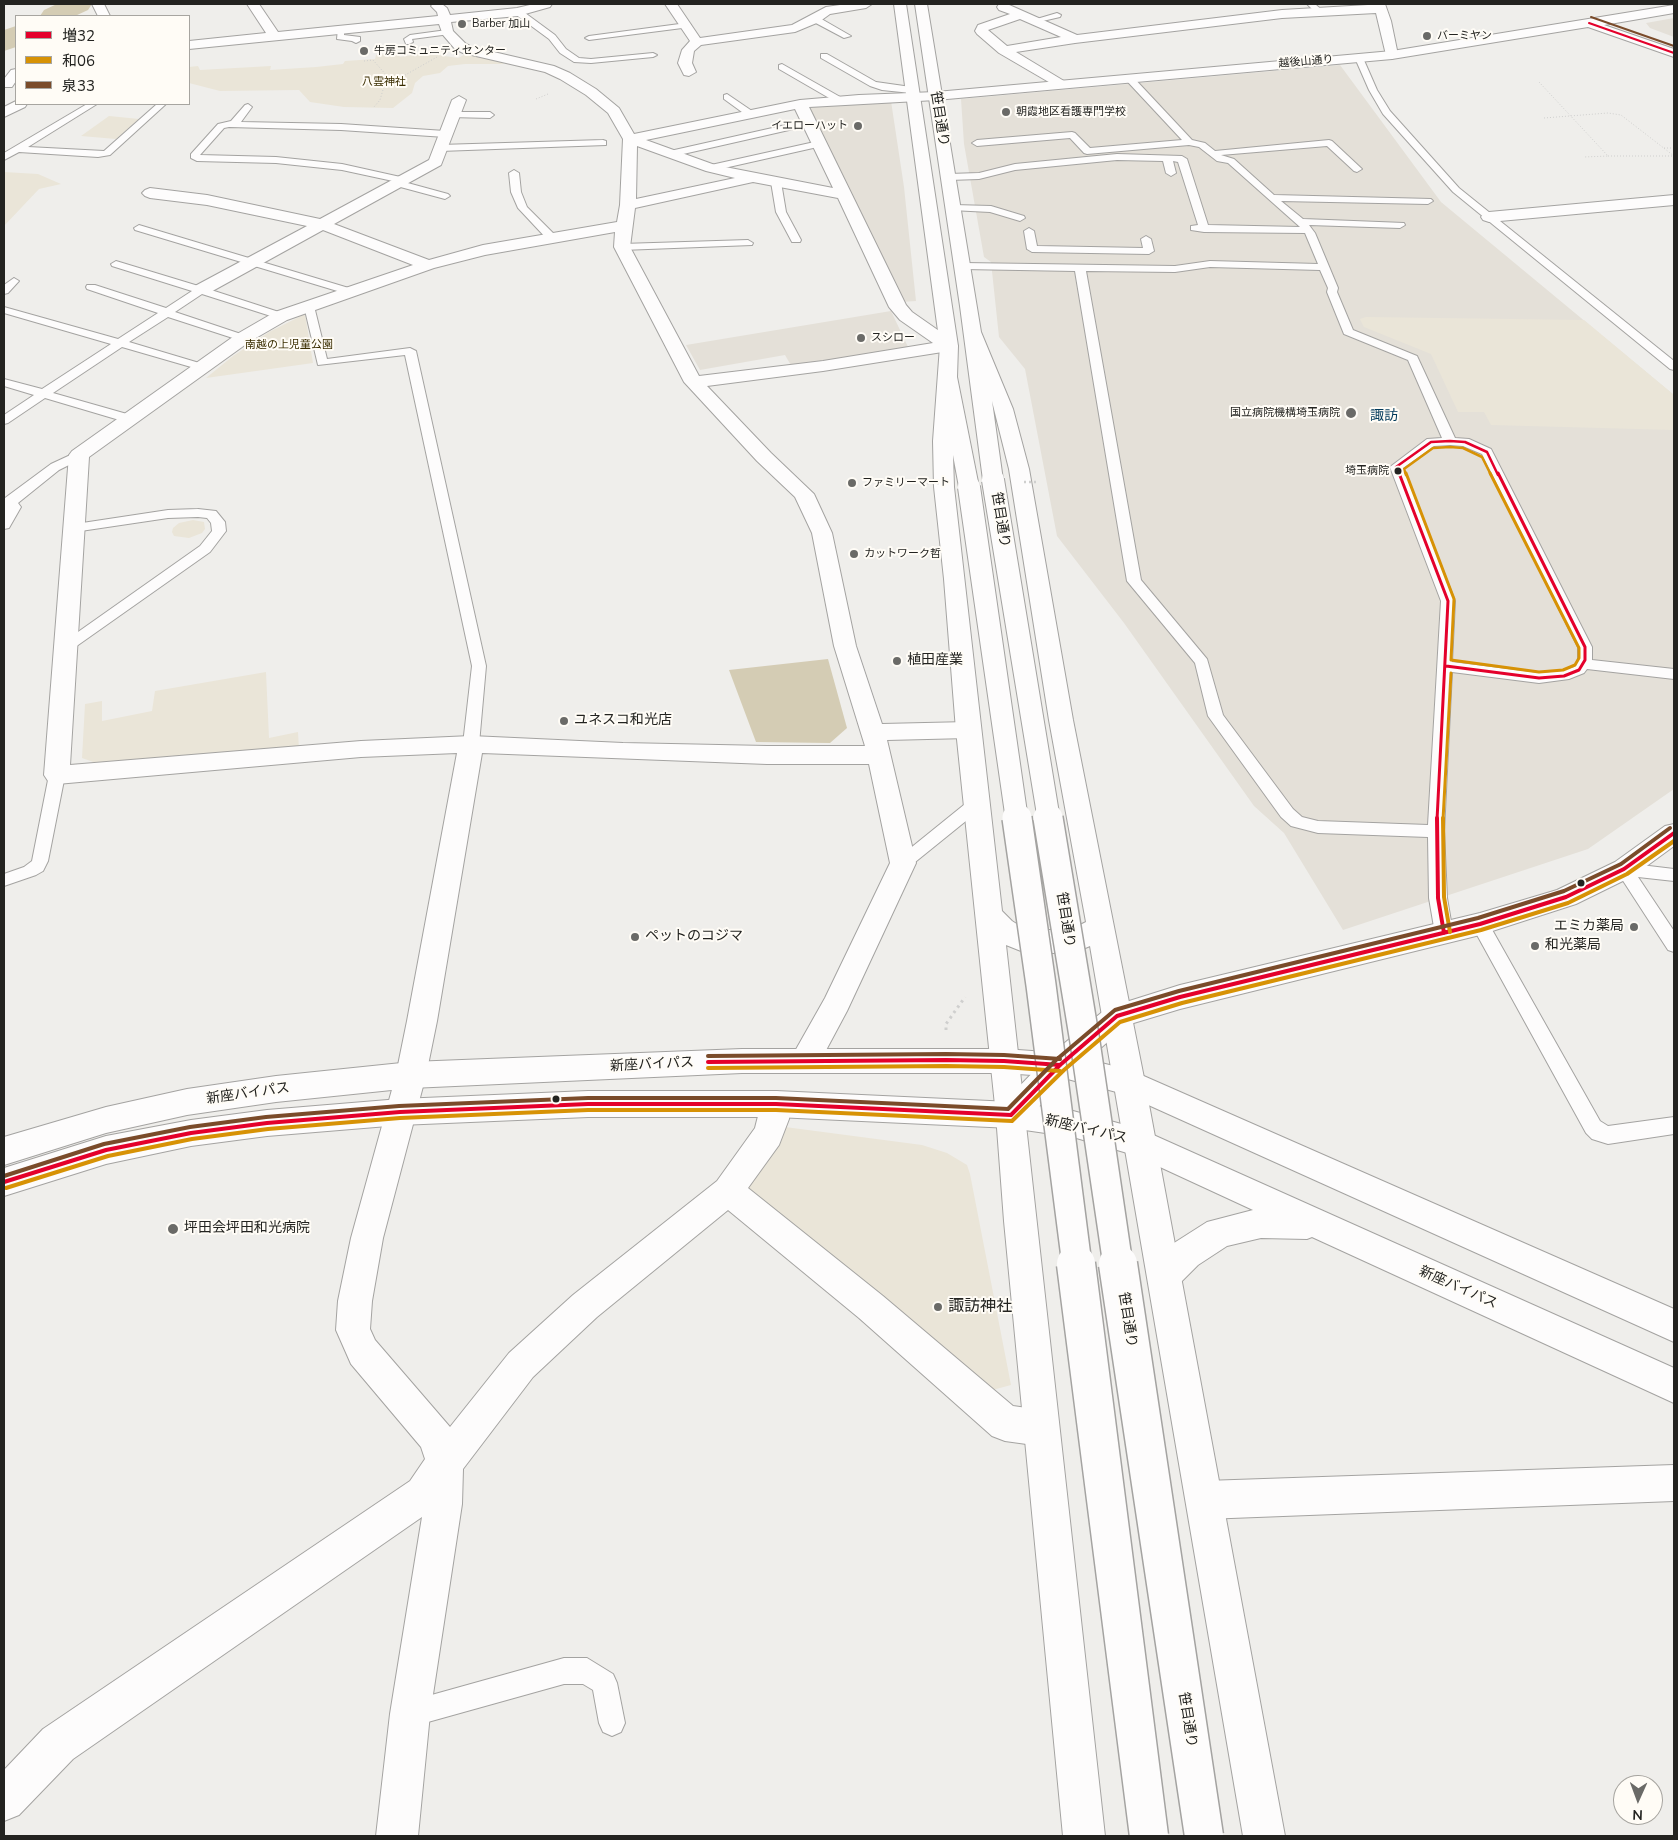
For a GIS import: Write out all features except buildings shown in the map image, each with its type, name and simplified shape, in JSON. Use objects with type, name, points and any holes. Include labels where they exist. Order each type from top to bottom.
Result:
[{"type":"main road","points":[[252,4],[274,36]]},
{"type":"main road","points":[[435,4],[443,11],[446,26],[460,46],[468,50],[549,69],[565,76],[591,92],[614,110],[630,139],[625,226],[693,382],[764,457],[804,494],[822,533],[844,646],[877,743],[903,863],[837,1003],[805,1060]]},
{"type":"main road","points":[[190,45],[341,30],[446,26],[518,12],[546,4]]},
{"type":"main road","points":[[671,4],[697,42]]},
{"type":"main road","points":[[689,72],[685,63],[688,50],[697,42],[789,29],[815,19],[826,11],[866,4]]},
{"type":"main road","name":"笹目通り","points":[[900,4],[912,93],[961,339],[981,483],[1041,985],[1148,1836]]},
{"type":"main road","name":"笹目通り","points":[[921,4],[963,266],[961,339],[948,378],[981,483],[1085,1042],[1204,1836]]},
{"type":"main road","points":[[994,4],[1075,40]]},
{"type":"main road","points":[[1004,50],[1316,8],[1380,6],[1392,55]]},
{"type":"main road","name":"越後山通り","points":[[630,139],[800,104],[912,93],[936,96],[1392,55],[1674,9]]},
{"type":"main road","points":[[1020,15],[980,29],[1004,50],[1059,84]]},
{"type":"main road","points":[[1589,23],[1674,53]]},
{"type":"main road","points":[[201,290],[436,162],[442,141],[459,100]]},
{"type":"main road","points":[[800,104],[898,307],[906,316],[961,339],[1004,409],[1019,469],[1061,720],[1130,1083],[1264,1836]]},
{"type":"main road","points":[[4,113],[18,105]]},
{"type":"main road","points":[[630,139],[711,168],[754,178],[843,194]]},
{"type":"main road","points":[[754,178],[625,226],[483,250],[428,265],[281,316],[243,338],[79,455],[57,775],[361,749],[471,744],[767,755],[877,743],[968,730]]},
{"type":"main road","points":[[150,193],[207,200],[321,224],[428,265]]},
{"type":"main road","points":[[1490,218],[1674,200]]},
{"type":"main road","points":[[693,382],[823,366],[961,339]]},
{"type":"main road","points":[[948,378],[944,441],[944,487],[955,579],[968,730],[1011,1115],[1084,1836]]},
{"type":"main road","points":[[397,1836],[410,1714],[443,1504],[445,1462],[436,1436],[363,1352],[353,1330],[355,1301],[367,1238],[411,1075],[424,1011],[471,744]]},
{"type":"main road","points":[[1011,1115],[1060,1065],[1117,1016],[1180,997],[1480,924],[1566,897],[1624,869],[1674,833]]},
{"type":"main road","points":[[988,914],[1002,930],[1021,940],[1052,942],[1076,941],[1088,932],[1096,910]]},
{"type":"main road","name":"新座バイパス","points":[[4,1151],[106,1120],[188,1102],[276,1089],[411,1075],[805,1060],[1004,1061],[1060,1065],[1130,1083],[1674,1326]]},
{"type":"main road","name":"新座バイパス","points":[[4,1182],[106,1150],[191,1133],[267,1123],[400,1112],[588,1104],[776,1104],[1011,1115],[1073,1124],[1140,1143],[1674,1386]]},
{"type":"main road","points":[[4,1800],[58,1744],[423,1494],[445,1462],[521,1365],[585,1306],[728,1191],[768,1135],[774,1119],[776,1104]]},
{"type":"main road","points":[[728,1191],[871,1308],[1005,1423],[1042,1428]]},
{"type":"main road","points":[[1164,1276],[1186,1254],[1219,1233],[1261,1223],[1318,1224]]},
{"type":"main road","points":[[1205,1500],[1674,1483]]},
{"type":"lane","points":[[518,12],[552,37],[563,51],[577,60],[591,61],[653,55]]},
{"type":"lane","points":[[1034,21],[1057,16]]},
{"type":"lane","points":[[815,19],[847,36]]},
{"type":"lane","points":[[589,38],[687,25]]},
{"type":"lane","points":[[409,42],[408,39],[410,37],[446,26]]},
{"type":"lane","points":[[341,30],[340,38],[357,38],[356,40]]},
{"type":"lane","points":[[824,56],[872,84],[912,93]]},
{"type":"lane","points":[[1359,58],[1373,90],[1386,112],[1456,190],[1674,367]]},
{"type":"lane","points":[[782,67],[839,100]]},
{"type":"lane","points":[[1129,78],[1190,142]]},
{"type":"lane","points":[[727,96],[749,113]]},
{"type":"lane","points":[[4,157],[91,105]]},
{"type":"lane","points":[[17,150],[103,154],[109,151],[161,105]]},
{"type":"lane","points":[[234,124],[248,107]]},
{"type":"lane","points":[[453,115],[490,115]]},
{"type":"lane","points":[[670,154],[808,122]]},
{"type":"lane","points":[[445,196],[342,167],[276,160],[195,157],[221,126],[234,124],[341,127],[442,141],[603,144]]},
{"type":"lane","points":[[977,143],[1072,135],[1087,151],[1093,152],[1190,142],[1202,145],[1220,159],[1231,160],[1306,228],[1334,288],[1332,292],[1348,332],[1414,358],[1450,441]]},
{"type":"lane","points":[[1211,153],[1329,143],[1357,169]]},
{"type":"lane","points":[[711,168],[819,144]]},
{"type":"lane","points":[[949,176],[979,176],[1015,167],[1117,158],[1182,158],[1199,229],[1400,225]]},
{"type":"lane","points":[[1167,158],[1171,173]]},
{"type":"lane","points":[[514,173],[516,192],[523,208],[551,237]]},
{"type":"lane","points":[[776,182],[781,212],[796,240]]},
{"type":"lane","points":[[1272,198],[1428,201]]},
{"type":"lane","points":[[954,208],[991,208],[1020,218]]},
{"type":"lane","points":[[625,226],[748,243]]},
{"type":"lane","points":[[139,228],[348,292]]},
{"type":"lane","points":[[1306,228],[1405,235]]},
{"type":"lane","points":[[1029,231],[1032,249],[1149,251],[1146,239]]},
{"type":"lane","points":[[116,264],[281,316]]},
{"type":"lane","points":[[963,266],[1175,269],[1210,264],[1324,267]]},
{"type":"lane","points":[[1080,268],[1134,581],[1202,662],[1216,716],[1287,814],[1298,822],[1318,827],[1436,831]]},
{"type":"lane","points":[[4,291],[14,281]]},
{"type":"lane","points":[[90,287],[243,338]]},
{"type":"lane","points":[[4,420],[201,290]]},
{"type":"lane","points":[[309,306],[322,363],[410,351],[479,666],[471,744]]},
{"type":"lane","points":[[4,310],[202,367]]},
{"type":"lane","points":[[4,382],[130,419]]},
{"type":"lane","points":[[1444,933],[1438,898],[1436,831],[1448,601],[1396,467],[1431,442],[1450,441],[1465,442],[1487,452],[1585,647],[1585,660],[1579,670],[1564,676],[1539,678],[1446,666]]},
{"type":"lane","points":[[4,525],[14,507],[7,504],[55,467],[79,455]]},
{"type":"lane","points":[[66,647],[205,549],[219,531],[218,522],[211,514],[198,513],[168,514],[74,528]]},
{"type":"lane","points":[[1582,664],[1674,674]]},
{"type":"lane","points":[[4,880],[37,867],[40,861],[57,775]]},
{"type":"lane","points":[[903,863],[976,804]]},
{"type":"lane","points":[[1624,869],[1674,875]]},
{"type":"lane","points":[[1624,869],[1674,945]]},
{"type":"lane","points":[[1480,924],[1592,1127],[1599,1133],[1608,1135],[1674,1126]]},
{"type":"lane","points":[[410,1714],[564,1671],[587,1671],[604,1683],[612,1722]]},
{"type":"path","points":[[373,60],[387,76],[383,87],[443,54]]},
{"type":"path","points":[[1539,82],[1608,156]]},
{"type":"path","points":[[1544,118],[1608,113],[1620,115],[1674,156]]},
{"type":"path","points":[[1664,148],[1674,148]]},
{"type":"path","points":[[1584,157],[1674,156]]},
{"type":"shaded area","points":[[1674,18],[1674,37],[1650,28],[1646,23]]},
{"type":"shaded area","points":[[1340,65],[1441,202],[1674,395],[1674,789],[1588,849],[1343,930],[1284,833],[1254,806],[1124,623],[1057,536],[1025,369],[999,337],[991,262],[984,257],[964,144],[961,99]]},
{"type":"shaded area","points":[[891,101],[904,187],[916,301],[901,302],[806,110],[814,106]]},
{"type":"shaded area","points":[[891,311],[909,349],[792,367],[785,355],[700,370],[686,345]]},
{"type":"shaded area","points":[[828,659],[847,728],[830,743],[756,742],[729,670]]},
{"type":"green space","name":"八雲神社","points":[[446,49],[438,55],[458,58],[468,53],[507,62],[502,64],[448,66],[440,73],[423,76],[415,83],[412,93],[393,108],[344,107],[310,102],[299,90],[220,91],[190,83],[190,67],[198,66],[200,70],[271,66],[270,70],[316,67],[343,64],[345,61],[375,59],[376,55],[397,53],[400,57],[426,53],[425,51]]},
{"type":"green space","points":[[109,116],[139,119],[116,139],[81,136]]},
{"type":"green space","points":[[4,172],[38,174],[61,184],[39,189],[4,226]]},
{"type":"green space","name":"南越の上児童公園","points":[[305,314],[313,363],[206,378],[233,356],[269,332]]},
{"type":"green space","points":[[1366,317],[1584,320],[1674,395],[1674,430],[1491,425],[1484,412],[1458,412],[1431,354],[1364,327],[1360,319]]},
{"type":"green space","points":[[193,520],[204,522],[205,529],[202,533],[189,538],[174,536],[173,528],[179,523]]},
{"type":"green space","points":[[266,672],[269,738],[298,732],[299,749],[99,764],[82,758],[85,704],[102,701],[102,721],[152,711],[155,691]]},
{"type":"green space","points":[[785,1127],[922,1145],[947,1153],[967,1165],[1011,1385],[985,1392],[744,1189]]},
{"type":"waterway","points":[[56,15],[78,4]]},
{"type":"waterway","points":[[4,42],[15,36]]},
{"type":"transit line","name":"泉33","points":[[1591,17],[1674,46]]},
{"type":"transit line","name":"増32","points":[[1589,23],[1674,53]]},
{"type":"transit line","name":"増32","points":[[1444,933],[1438,898],[1436,831],[1448,601],[1396,467],[1431,442],[1450,441],[1465,442],[1487,452],[1585,647],[1585,660],[1579,670],[1564,676],[1539,678],[1446,666]]},
{"type":"transit line","name":"和06","points":[[1450,447],[1463,448],[1482,457],[1579,648],[1579,658],[1575,665],[1563,670],[1539,672],[1451,660],[1454,599],[1404,469],[1433,448],[1450,447]]},
{"type":"transit line","name":"和06","points":[[1450,932],[1444,897],[1442,831],[1451,673]]},
{"type":"transit line","name":"泉33","points":[[4,1176],[104,1144],[190,1127],[266,1117],[399,1106],[588,1098],[776,1098],[1008,1109],[1056,1060],[1115,1010],[1179,991],[1478,918],[1564,891],[1621,864],[1670,828]]},
{"type":"transit line","name":"増32","points":[[4,1182],[106,1150],[191,1133],[267,1123],[400,1112],[588,1104],[776,1104],[1011,1115],[1060,1065],[1117,1016],[1180,997],[1480,924],[1566,897],[1624,869],[1674,833]]},
{"type":"transit line","name":"和06","points":[[6,1188],[108,1156],[192,1139],[268,1129],[400,1118],[588,1110],[776,1110],[1012,1121],[1064,1070],[1120,1022],[1182,1003],[1481,930],[1568,903],[1627,874],[1674,841]]},
{"type":"transit line","name":"泉33","points":[[708,1056],[946,1054],[1004,1055],[1060,1059]]},
{"type":"transit line","name":"増32","points":[[708,1062],[946,1060],[1004,1061],[1060,1065]]},
{"type":"transit line","name":"和06","points":[[708,1068],[946,1066],[1004,1067],[1060,1071]]},
{"type":"place","name":"Barber 加山","points":[[462,24]]},
{"type":"place","name":"バーミヤン","points":[[1427,36]]},
{"type":"place","name":"牛房コミュニティセンター","points":[[364,51]]},
{"type":"place","name":"朝霞地区看護専門学校","points":[[1006,112]]},
{"type":"place","name":"イエローハット","points":[[858,126]]},
{"type":"place","name":"スシロー","points":[[861,338]]},
{"type":"place","name":"国立病院機構埼玉病院","points":[[1351,413]]},
{"type":"place","name":"埼玉病院","points":[[1398,471]]},
{"type":"place","name":"ファミリーマート","points":[[852,483]]},
{"type":"place","name":"カットワーク哲","points":[[854,554]]},
{"type":"place","name":"植田産業","points":[[897,661]]},
{"type":"place","name":"ユネスコ和光店","points":[[564,721]]},
{"type":"place","name":"エミカ薬局","points":[[1634,927]]},
{"type":"place","name":"ペットのコジマ","points":[[635,937]]},
{"type":"place","name":"和光薬局","points":[[1535,946]]},
{"type":"place","name":"坪田会坪田和光病院","points":[[173,1229]]},
{"type":"place","name":"諏訪神社","points":[[938,1307]]},
{"type":"district","name":"諏訪","points":[[1384,417]]}]
